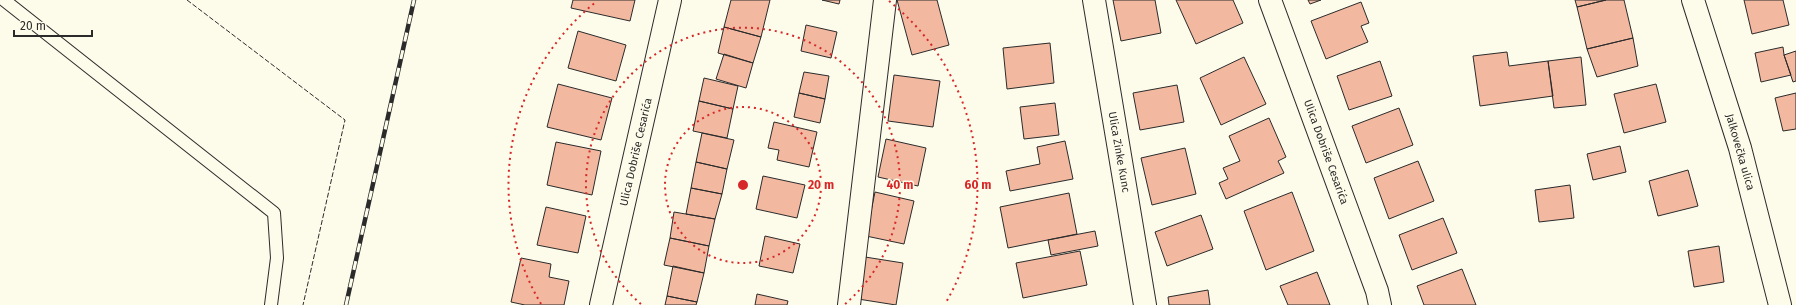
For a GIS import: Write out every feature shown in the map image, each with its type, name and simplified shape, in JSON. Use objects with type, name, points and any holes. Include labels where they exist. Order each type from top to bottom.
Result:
[{"type":"street","name":"Ulica Dobriše Cesarića","points":[[601,305],[670,0]]},
{"type":"street","points":[[849,305],[885,0]]},
{"type":"street","name":"Ulica Zinke Kunc","points":[[1094,0],[1145,305]]},
{"type":"street","name":"Ulica Dobriše Cesarića","points":[[1270,0],[1374,284],[1380,305]]},
{"type":"street","name":"Jalkovečka ulica","points":[[1693,0],[1740,148],[1780,305]]},
{"type":"lane","points":[[4,0],[274,213],[277,258],[272,305]]},
{"type":"building","points":[[573,0],[635,0],[630,21],[571,8]]},
{"type":"building","points":[[731,0],[770,0],[761,37],[724,27]]},
{"type":"building","points":[[822,0],[840,0],[839,4]]},
{"type":"building","points":[[897,0],[937,0],[949,45],[912,55]]},
{"type":"building","points":[[1113,0],[1155,0],[1161,33],[1121,41]]},
{"type":"building","points":[[1176,0],[1233,0],[1243,23],[1196,44]]},
{"type":"building","points":[[1308,0],[1321,0],[1310,4]]},
{"type":"building","points":[[1575,0],[1606,0],[1577,7]]},
{"type":"building","points":[[1606,0],[1624,0],[1633,38],[1587,49],[1577,7]]},
{"type":"building","points":[[1744,0],[1783,0],[1789,25],[1752,34]]},
{"type":"building","points":[[1361,2],[1369,23],[1361,26],[1368,42],[1326,59],[1311,21]]},
{"type":"building","points":[[806,25],[837,32],[831,58],[801,51]]},
{"type":"building","points":[[724,27],[761,37],[753,63],[718,53]]},
{"type":"building","points":[[578,31],[626,45],[616,81],[568,68]]},
{"type":"building","points":[[1633,38],[1638,66],[1597,77],[1587,49]]},
{"type":"building","points":[[1050,43],[1054,83],[1007,89],[1003,48]]},
{"type":"building","points":[[1783,47],[1784,55],[1791,75],[1761,82],[1755,53]]},
{"type":"building","points":[[1796,51],[1796,81],[1793,82],[1784,55]]},
{"type":"building","points":[[1507,52],[1509,66],[1548,61],[1553,96],[1480,106],[1473,56]]},
{"type":"building","points":[[724,54],[753,63],[746,88],[716,79]]},
{"type":"building","points":[[1244,57],[1266,104],[1221,125],[1200,78]]},
{"type":"building","points":[[1581,57],[1586,105],[1554,108],[1548,61]]},
{"type":"building","points":[[1380,61],[1392,96],[1349,110],[1337,76]]},
{"type":"building","points":[[804,72],[829,76],[825,99],[799,93]]},
{"type":"building","points":[[894,75],[940,81],[933,127],[888,121]]},
{"type":"building","points":[[704,78],[738,86],[733,109],[699,101]]},
{"type":"building","points":[[558,84],[612,98],[601,140],[547,127]]},
{"type":"building","points":[[1656,84],[1666,122],[1624,133],[1614,94]]},
{"type":"building","points":[[1177,85],[1184,122],[1140,130],[1133,93]]},
{"type":"building","points":[[799,93],[825,99],[820,123],[794,117]]},
{"type":"building","points":[[1796,93],[1796,129],[1783,131],[1775,98]]},
{"type":"building","points":[[699,101],[733,109],[727,138],[693,131]]},
{"type":"building","points":[[1055,103],[1059,135],[1024,139],[1020,107]]},
{"type":"building","points":[[1399,108],[1413,145],[1366,163],[1352,126]]},
{"type":"building","points":[[1269,118],[1286,157],[1278,161],[1284,173],[1226,199],[1219,183],[1228,179],[1223,168],[1240,161],[1229,136]]},
{"type":"building","points":[[774,122],[817,132],[809,167],[777,160],[779,150],[768,148]]},
{"type":"building","points":[[702,133],[734,140],[727,169],[696,162]]},
{"type":"building","points":[[886,139],[926,148],[918,186],[878,177]]},
{"type":"building","points":[[1065,141],[1073,179],[1010,191],[1006,171],[1040,164],[1037,147]]},
{"type":"building","points":[[556,142],[601,151],[592,195],[547,185]]},
{"type":"building","points":[[1620,146],[1626,172],[1593,180],[1587,154]]},
{"type":"building","points":[[1185,148],[1196,194],[1152,205],[1141,158]]},
{"type":"building","points":[[1418,161],[1434,201],[1389,219],[1374,178]]},
{"type":"building","points":[[696,162],[727,169],[722,194],[691,188]]},
{"type":"building","points":[[1688,170],[1698,206],[1658,216],[1649,181]]},
{"type":"building","points":[[763,176],[805,185],[797,218],[756,209]]},
{"type":"building","points":[[1570,185],[1574,218],[1539,222],[1535,190]]},
{"type":"building","points":[[691,188],[722,194],[715,219],[686,214]]},
{"type":"building","points":[[875,192],[914,201],[904,244],[866,236]]},
{"type":"building","points":[[1292,192],[1314,251],[1266,270],[1244,211]]},
{"type":"building","points":[[1069,193],[1077,234],[1008,248],[1000,207]]},
{"type":"building","points":[[546,207],[586,216],[578,253],[537,245]]},
{"type":"building","points":[[674,212],[715,219],[709,246],[670,238]]},
{"type":"building","points":[[1201,215],[1213,249],[1167,266],[1155,232]]},
{"type":"building","points":[[1443,218],[1457,253],[1412,270],[1399,235]]},
{"type":"building","points":[[1095,231],[1098,246],[1051,255],[1048,240]]},
{"type":"building","points":[[765,236],[800,244],[793,273],[759,266]]},
{"type":"building","points":[[670,238],[709,246],[704,273],[664,265]]},
{"type":"building","points":[[1719,246],[1724,282],[1694,287],[1688,251]]},
{"type":"building","points":[[1080,251],[1087,285],[1023,298],[1016,263]]},
{"type":"building","points":[[865,257],[903,263],[896,305],[858,299]]},
{"type":"building","points":[[521,258],[551,264],[549,277],[569,281],[564,305],[525,305],[511,302]]},
{"type":"building","points":[[673,266],[704,273],[697,302],[667,296]]},
{"type":"building","points":[[1462,269],[1476,305],[1424,305],[1417,286]]},
{"type":"building","points":[[1317,272],[1330,305],[1288,305],[1280,286]]},
{"type":"building","points":[[1208,290],[1210,305],[1169,305],[1168,297]]},
{"type":"building","points":[[757,294],[788,301],[787,305],[755,305]]},
{"type":"building","points":[[667,296],[697,302],[696,305],[665,305]]},
{"type":"railway","points":[[346,305],[414,0]]},
{"type":"fence","points":[[187,0],[345,120],[303,305]]}]
